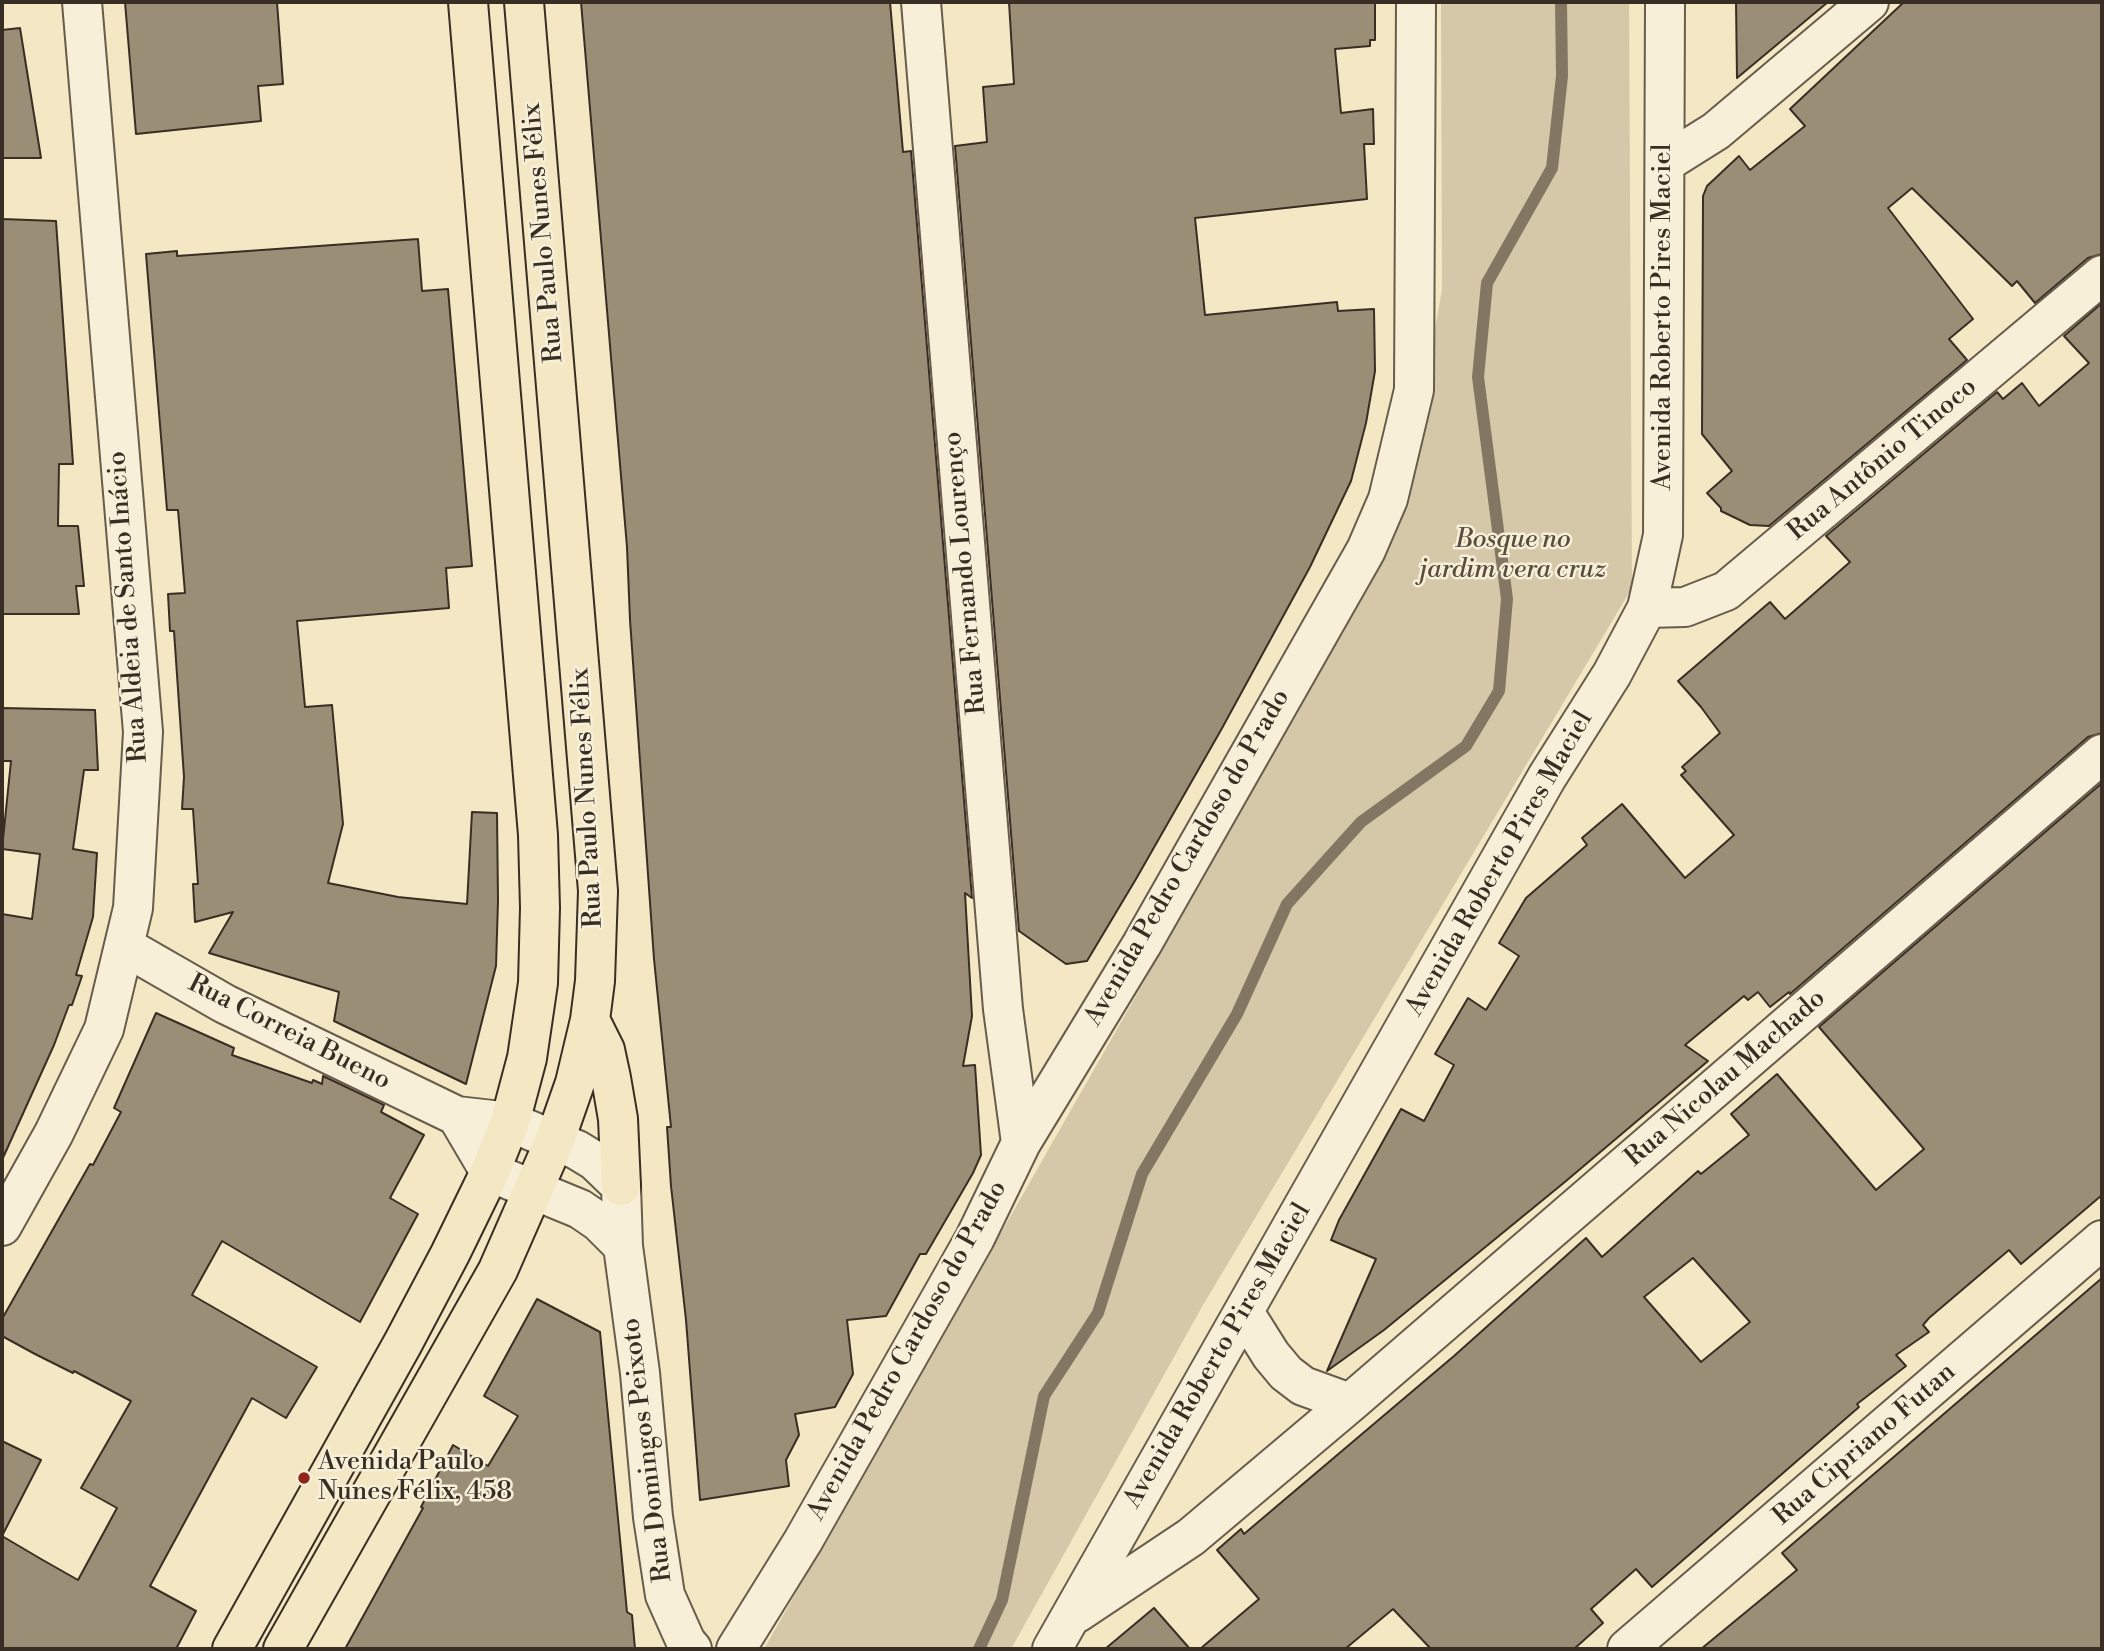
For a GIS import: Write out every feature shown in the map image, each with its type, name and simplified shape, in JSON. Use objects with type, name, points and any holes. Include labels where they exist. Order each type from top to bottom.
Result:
[{"type":"main road","name":"Rua Paulo Nunes Félix","points":[[232,1649],[403,1343],[490,1172],[510,1122],[527,1059],[538,983],[540,896],[533,780],[468,2]]},
{"type":"main road","name":"Rua Paulo Nunes Félix","points":[[283,1649],[498,1270],[535,1189],[575,1083],[596,981],[598,891],[524,2]]},
{"type":"main road","points":[[590,1020],[605,1050],[609,1069],[618,1119],[621,1186]]},
{"type":"street","name":"Rua Aldeia de Santo Inácio","points":[[2,1226],[54,1133],[104,1029],[133,908],[143,732],[82,2]]},
{"type":"street","name":"Rua Fernando Lourenço","points":[[921,2],[1001,982],[1021,1143]]},
{"type":"street","name":"Avenida Pedro Cardoso do Prado","points":[[736,1649],[803,1541],[975,1238],[1021,1143],[1155,920],[1366,550],[1388,499],[1415,390],[1416,2]]},
{"type":"street","name":"Avenida Roberto Pires Maciel","points":[[1061,1633],[1547,777],[1612,674],[1647,608],[1664,535],[1665,2]]},
{"type":"street","points":[[1665,163],[1716,131],[1869,2]]},
{"type":"street","name":"Rua Antônio Tinoco","points":[[1647,608],[1685,607],[1726,591],[2102,275]]},
{"type":"street","name":"Rua Nicolau Machado","points":[[1061,1633],[1191,1537],[1350,1403],[2102,754]]},
{"type":"street","name":"Rua Correia Bueno","points":[[124,946],[225,1004],[457,1116],[510,1122]]},
{"type":"street","points":[[457,1116],[490,1172],[591,1215],[623,1246]]},
{"type":"street","points":[[510,1122],[555,1140],[595,1161],[621,1186]]},
{"type":"street","name":"Rua Domingos Peixoto","points":[[621,1186],[623,1246],[640,1373],[653,1517],[665,1595],[686,1642],[692,1649]]},
{"type":"street","name":"Rua Cipriano Futan","points":[[1627,1649],[2102,1240]]},
{"type":"street","points":[[1244,1312],[1271,1355],[1286,1373],[1303,1386],[1350,1403]]},
{"type":"green space","name":"Bosque no jardim vera cruz","points":[[1441,2],[1629,2],[1632,588],[1203,1305],[1011,1649],[764,1649],[1317,678],[1398,528],[1442,290]]},
{"type":"building","points":[[125,2],[277,2],[283,84],[258,86],[261,121],[136,134]]},
{"type":"building","points":[[581,2],[890,2],[903,152],[911,151],[972,898],[965,893],[972,1016],[963,1066],[975,1065],[981,1155],[973,1173],[926,1254],[920,1254],[886,1316],[847,1320],[853,1374],[835,1407],[795,1414],[799,1435],[786,1460],[789,1486],[700,1500],[686,1320],[671,1186],[667,1127],[671,1127],[654,959],[627,547]]},
{"type":"building","points":[[1009,2],[1375,2],[1375,40],[1370,40],[1370,46],[1335,49],[1341,113],[1373,109],[1374,144],[1364,144],[1367,199],[1195,218],[1205,315],[1337,302],[1338,311],[1374,309],[1375,371],[1366,423],[1351,481],[1310,567],[1136,879],[1087,961],[1066,964],[1019,931],[955,146],[987,142],[983,87],[1014,84]]},
{"type":"building","points":[[1736,2],[1828,2],[1737,78]]},
{"type":"building","points":[[1904,2],[2102,2],[2102,254],[2088,258],[2035,303],[2017,281],[2012,286],[1912,188],[1888,208],[1973,319],[1949,339],[1967,360],[1769,526],[1750,525],[1721,511],[1707,493],[1732,471],[1702,434],[1703,196],[1707,186],[1739,156],[1750,170],[1805,126],[1790,109]]},
{"type":"building","points":[[20,28],[41,158],[2,158],[2,30]]},
{"type":"building","points":[[2,219],[56,221],[73,464],[59,464],[58,526],[78,526],[84,586],[76,586],[79,614],[2,614]]},
{"type":"building","points":[[418,239],[422,291],[448,289],[472,566],[446,568],[449,608],[297,621],[305,707],[332,705],[343,824],[328,883],[398,897],[467,904],[472,812],[497,813],[496,966],[466,1084],[334,1021],[339,992],[209,953],[233,912],[195,922],[193,884],[198,884],[193,809],[182,809],[184,777],[174,631],[170,631],[168,594],[185,593],[178,510],[167,510],[146,254],[177,251],[177,256]]},
{"type":"building","points":[[2102,303],[2102,733],[2088,737],[1790,994],[1789,992],[1770,1007],[1758,992],[1748,1000],[1744,996],[1685,1045],[1708,1061],[1384,1330],[1327,1371],[1376,1259],[1331,1240],[1339,1220],[1401,1109],[1424,1121],[1454,1065],[1435,1054],[1468,998],[1486,1010],[1519,956],[1499,943],[1526,898],[1587,845],[1582,838],[1622,804],[1685,878],[1734,835],[1681,775],[1686,771],[1682,767],[1720,733],[1678,681],[1770,602],[1785,619],[1850,562],[1826,536],[1997,392],[2003,399],[2022,383],[2039,406],[2089,363],[2064,336]]},
{"type":"building","points":[[2,708],[95,710],[98,770],[84,770],[73,849],[97,853],[93,917],[76,975],[82,976],[72,1005],[69,1005],[54,1045],[2,1160],[2,914],[32,919],[40,854],[2,849],[11,761],[2,761]]},
{"type":"building","points":[[2102,783],[2102,1195],[2021,1264],[2009,1250],[1929,1318],[1923,1325],[1929,1332],[1896,1355],[1906,1366],[1857,1404],[1859,1407],[1652,1587],[1636,1569],[1591,1609],[1603,1623],[1574,1649],[1431,1649],[1393,1609],[1345,1649],[1200,1649],[1259,1599],[1217,1550],[1241,1529],[1244,1534],[1454,1356],[1586,1238],[1602,1257],[1698,1171],[1701,1174],[1749,1135],[1731,1114],[1777,1074],[1876,1190],[1924,1149],[1819,1027]],"holes":[[[1693,1258],[1750,1322],[1701,1362],[1644,1297]]]},
{"type":"building","points":[[156,1013],[234,1048],[232,1055],[312,1083],[313,1080],[322,1084],[323,1076],[384,1105],[381,1112],[424,1135],[390,1198],[418,1214],[360,1322],[222,1241],[192,1295],[317,1367],[286,1418],[252,1398],[150,1586],[196,1611],[176,1649],[2,1649],[2,1536],[78,1580],[117,1508],[81,1488],[131,1401],[2,1336],[2,1319],[90,1164],[93,1165],[121,1112],[114,1108]]},
{"type":"building","points":[[2102,1278],[2102,1649],[1701,1649],[1797,1570],[1782,1553]]},
{"type":"building","points":[[537,1299],[600,1332],[627,1612],[632,1615],[635,1649],[345,1649],[423,1508],[421,1507],[453,1445],[488,1466],[518,1416],[484,1396]]},
{"type":"building","points":[[2,1441],[41,1460],[2,1536]]},
{"type":"building","points":[[1154,1608],[1190,1649],[1105,1649]]},
{"type":"waterway","points":[[979,1649],[1002,1600],[1044,1396],[1098,1313],[1142,1174],[1237,1014],[1287,904],[1361,822],[1466,746],[1499,691],[1507,599],[1478,377],[1487,283],[1552,168],[1562,76],[1561,2]]},
{"type":"place","name":"Avenida Paulo Nunes Félix, 458","points":[[304,1478]]}]
